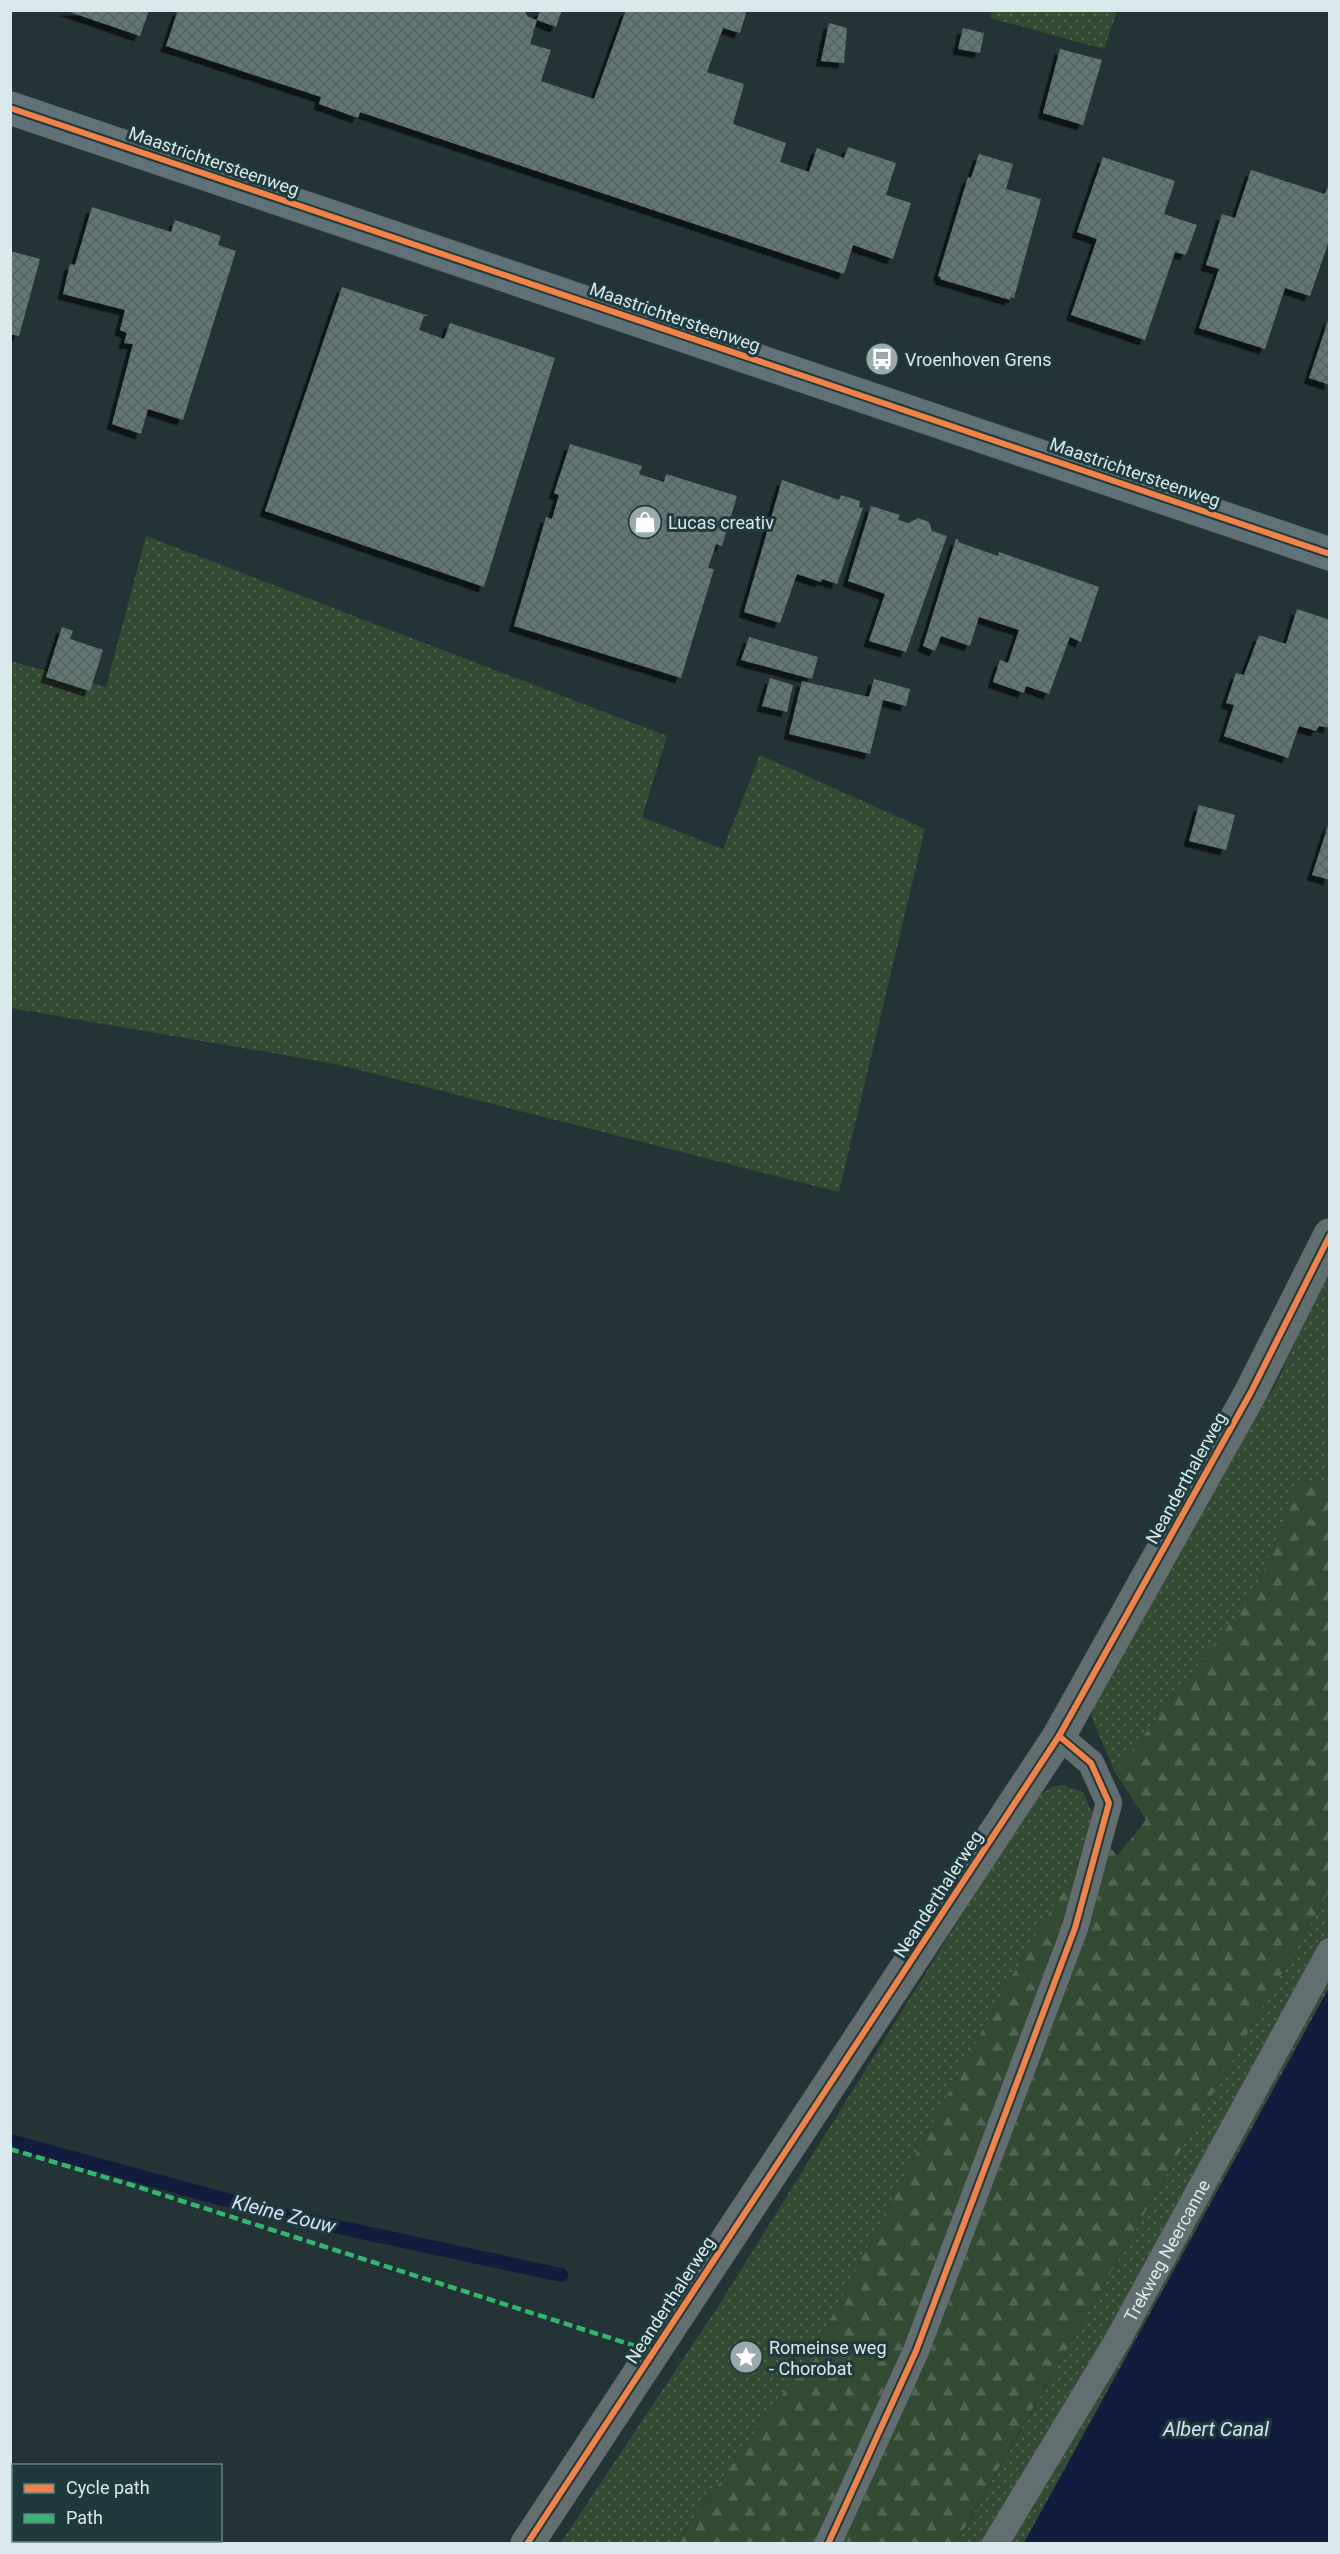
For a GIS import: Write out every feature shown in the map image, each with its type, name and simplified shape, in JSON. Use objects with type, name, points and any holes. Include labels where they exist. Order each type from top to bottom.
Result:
[{"type":"main road","name":"Maastrichtersteenweg","points":[[10,108],[1329,554]]},
{"type":"street","name":"Neanderthalerweg","points":[[527,2544],[1059,1736],[1251,1392],[1329,1235]]},
{"type":"lane","points":[[828,2544],[916,2351],[1075,1928],[1110,1803],[1091,1762],[1059,1736]]},
{"type":"lane","name":"Trekweg Neercanne","points":[[995,2544],[1116,2343],[1329,1951]]},
{"type":"green space","points":[[992,10],[1117,11],[1104,49],[990,18]]},
{"type":"green space","points":[[146,536],[667,736],[642,817],[723,849],[760,755],[925,829],[839,1192],[336,1064],[11,1008],[10,661],[106,687]]},
{"type":"green space","points":[[1329,1268],[1329,1485],[1300,1479],[1256,1591],[1115,1772],[1091,1716],[1111,1657],[1275,1386]]},
{"type":"green space","points":[[1300,1479],[1329,1485],[1329,1891],[956,2543],[676,2544],[788,2386],[831,2319],[1002,1993],[1093,1838],[1106,1842],[1117,1856],[1146,1820],[1115,1772],[1256,1591]]},
{"type":"green space","points":[[1063,1785],[1083,1792],[1094,1817],[1093,1838],[1002,1993],[831,2319],[788,2386],[676,2543],[560,2544],[719,2305],[1034,1799],[1052,1787]]},
{"type":"green space","points":[[1329,1891],[1329,1988],[1024,2543],[956,2544]]},
{"type":"water","name":"Albert Canal","points":[[1329,1988],[1329,2543],[1024,2543]]},
{"type":"building","points":[[64,10],[149,10],[140,36]]},
{"type":"building","points":[[178,10],[524,10],[528,17],[537,20],[530,44],[551,50],[541,81],[594,99],[626,10],[747,10],[740,33],[723,28],[707,72],[744,84],[733,124],[786,143],[780,162],[809,172],[817,148],[844,158],[848,147],[896,163],[886,195],[911,203],[893,259],[853,245],[844,274],[360,112],[358,118],[319,104],[321,97],[166,46]]},
{"type":"building","points":[[540,10],[562,10],[556,27],[537,20]]},
{"type":"building","points":[[829,23],[847,28],[844,63],[821,61]]},
{"type":"building","points":[[963,28],[984,33],[980,53],[958,49]]},
{"type":"building","points":[[1060,49],[1102,60],[1083,125],[1043,113]]},
{"type":"building","points":[[979,154],[1013,164],[1006,189],[1041,199],[1014,298],[1011,297],[1010,300],[940,279],[941,277],[938,276],[968,177],[971,178]]},
{"type":"building","points":[[1103,157],[1175,181],[1164,214],[1197,225],[1186,255],[1175,252],[1145,340],[1071,315],[1097,239],[1077,232]]},
{"type":"building","points":[[1251,170],[1325,194],[1330,182],[1330,238],[1310,296],[1285,288],[1265,349],[1199,328],[1219,269],[1206,265],[1222,214],[1235,218]]},
{"type":"building","points":[[92,207],[171,232],[175,220],[221,236],[218,245],[236,251],[183,420],[148,409],[141,434],[112,424],[133,344],[124,343],[127,333],[120,330],[125,310],[63,294],[70,264],[75,265]]},
{"type":"building","points":[[10,251],[40,259],[19,336],[10,334]]},
{"type":"building","points":[[342,287],[429,316],[424,316],[419,330],[444,339],[450,323],[555,358],[484,587],[265,511]]},
{"type":"building","points":[[1330,318],[1330,385],[1309,378]]},
{"type":"building","points":[[570,444],[642,466],[639,474],[664,482],[666,474],[737,496],[722,546],[716,544],[708,568],[714,569],[681,678],[514,626],[546,517],[552,519],[559,495],[554,493]]},
{"type":"building","points":[[782,480],[839,500],[841,495],[860,501],[859,507],[863,508],[837,584],[822,579],[821,582],[797,574],[780,623],[744,612]]},
{"type":"building","points":[[871,506],[900,515],[898,520],[909,523],[918,518],[929,522],[932,531],[947,536],[906,652],[869,641],[885,594],[848,581]]},
{"type":"building","points":[[956,539],[959,540],[958,542],[998,556],[999,552],[1099,587],[1081,642],[1070,637],[1049,694],[1026,686],[1024,693],[993,682],[1000,660],[1008,663],[1019,630],[979,617],[970,646],[941,636],[935,651],[923,646]]},
{"type":"building","points":[[1297,609],[1330,620],[1330,728],[1319,726],[1316,731],[1299,726],[1288,758],[1224,736],[1234,705],[1226,703],[1236,673],[1244,675],[1259,635],[1286,644]]},
{"type":"building","points":[[62,627],[73,631],[70,639],[103,650],[90,691],[46,677]]},
{"type":"building","points":[[749,637],[818,657],[812,679],[741,660]]},
{"type":"building","points":[[770,678],[793,685],[787,712],[762,706]]},
{"type":"building","points":[[874,679],[910,689],[906,706],[883,700],[870,754],[789,734],[802,681],[869,697]]},
{"type":"building","points":[[1199,805],[1235,815],[1226,850],[1189,841]]},
{"type":"building","points":[[1330,823],[1330,880],[1312,875]]},
{"type":"waterway","name":"Kleine Zouw","points":[[10,2141],[278,2214],[561,2275]]},
{"type":"marked path","points":[[10,2149],[135,2186],[654,2352]]},
{"type":"cycle path","points":[[10,108],[1330,554]]},
{"type":"cycle path","points":[[527,2544],[1059,1736],[1251,1392],[1330,1235]]},
{"type":"cycle path","points":[[828,2544],[916,2351],[1075,1928],[1109,1803],[1091,1763],[1059,1736]]},
{"type":"place","name":"Vroenhoven Grens","points":[[882,359]]},
{"type":"place","name":"Lucas creativ","points":[[645,522]]},
{"type":"place","name":"Romeinse weg - Chorobat","points":[[746,2357]]}]
